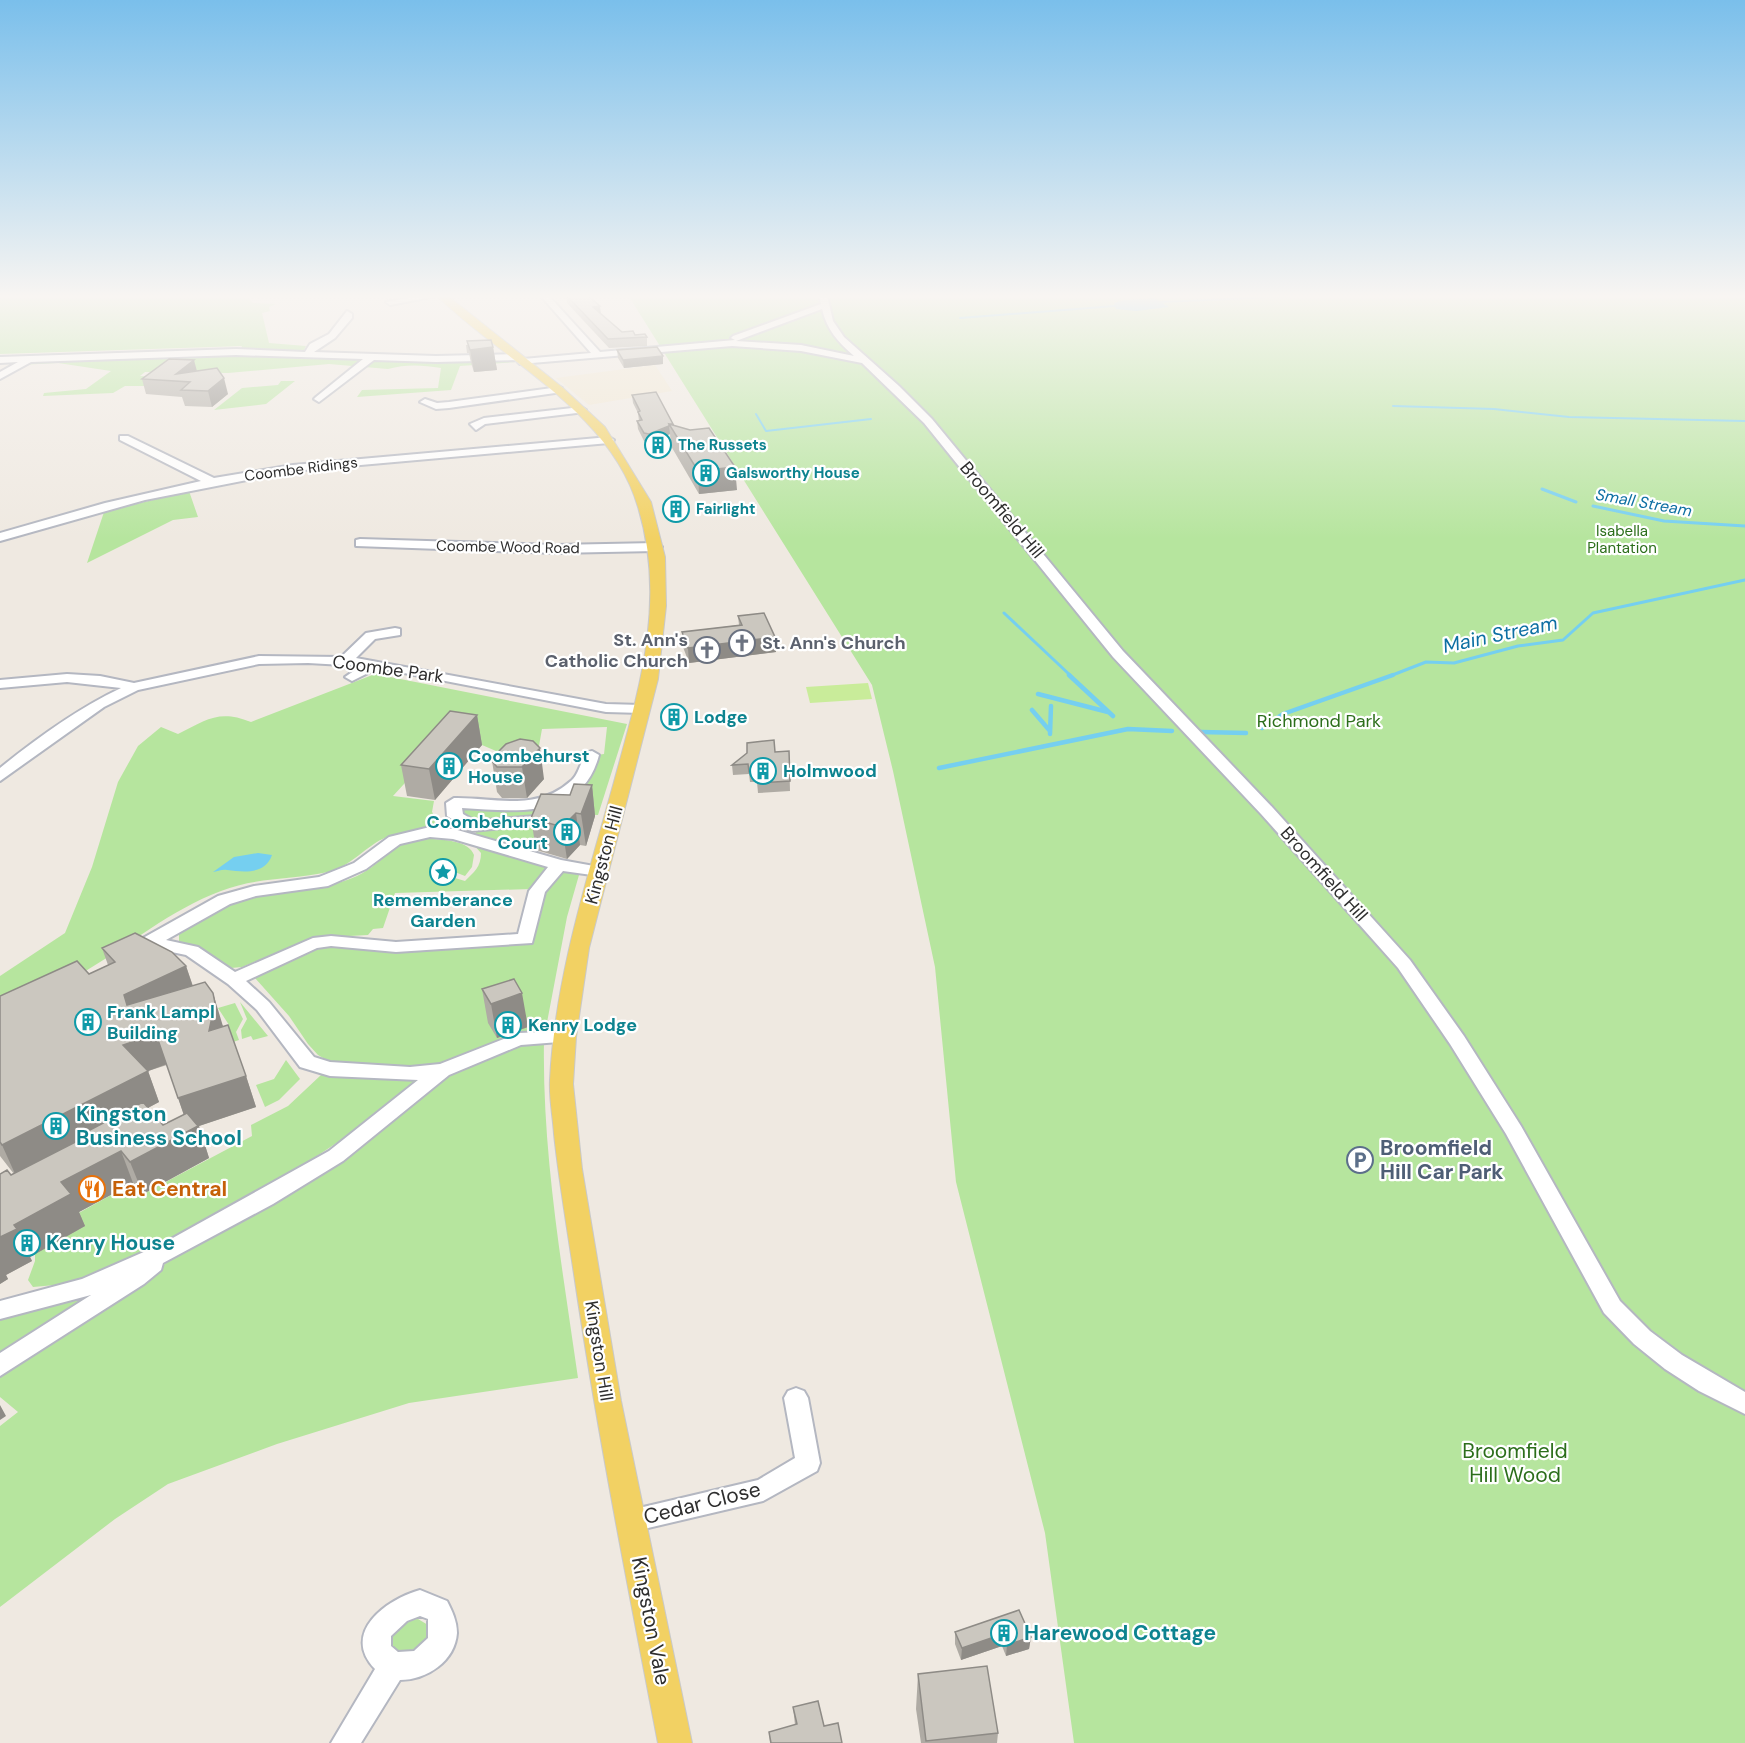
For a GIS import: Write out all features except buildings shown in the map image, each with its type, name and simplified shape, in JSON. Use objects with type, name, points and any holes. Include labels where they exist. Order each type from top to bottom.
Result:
[{"type":"main road","name":"Kingston Hill","points":[[541,376],[581,410],[609,440],[644,502],[656,548],[658,576],[656,628],[650,679],[579,948],[565,1037],[561,1084],[570,1169],[607,1401],[629,1510]]},
{"type":"main road","name":"Kingston Vale","points":[[629,1510],[675,1743]]},
{"type":"street","points":[[319,399],[347,376]]},
{"type":"street","name":"Broomfield Hill","points":[[882,376],[928,422],[1118,654],[1267,811],[1404,964],[1457,1040],[1514,1131],[1568,1232],[1612,1307],[1631,1328],[1671,1363],[1693,1378],[1745,1404]]},
{"type":"street","points":[[425,402],[436,406],[449,405],[558,390]]},
{"type":"street","points":[[476,427],[475,424],[484,421],[581,410]]},
{"type":"street","points":[[124,438],[210,481]]},
{"type":"street","name":"Coombe Ridings","points":[[0,537],[110,505],[210,481],[293,468],[609,440]]},
{"type":"street","name":"Coombe Wood Road","points":[[360,543],[555,549],[656,548]]},
{"type":"street","points":[[345,662],[366,633],[395,632]]},
{"type":"street","name":"Coombe Park","points":[[0,776],[27,754],[99,705],[134,687],[258,660],[375,664],[606,708],[642,710]]},
{"type":"street","points":[[352,677],[375,664]]},
{"type":"street","name":"Coombe Park","points":[[0,684],[44,677],[86,676],[134,687]]},
{"type":"street","points":[[592,755],[591,766],[584,779],[557,798],[497,808],[454,802],[455,816],[467,831],[559,864],[599,871]]},
{"type":"street","points":[[133,952],[224,900],[254,891],[322,882],[346,874],[395,840],[430,832],[467,831],[548,820]]},
{"type":"street","points":[[234,980],[313,943],[331,941],[396,947],[526,939],[537,891],[559,864]]},
{"type":"street","points":[[149,942],[192,951],[234,980],[263,1006],[307,1062],[330,1070],[410,1074],[443,1070],[519,1039],[565,1037]]},
{"type":"street","points":[[0,1310],[87,1287],[170,1250],[266,1198],[336,1156],[443,1070]]},
{"type":"street","points":[[0,1366],[44,1335],[136,1278],[170,1250]]},
{"type":"street","name":"Cedar Close","points":[[629,1510],[763,1490],[808,1463],[796,1398]]},
{"type":"street","points":[[345,1743],[393,1666]]},
{"type":"shaded area","points":[[662,376],[672,391],[589,405],[556,378]]},
{"type":"green space","points":[[104,376],[158,377],[146,386],[125,386],[113,393],[43,396],[44,393],[86,389]]},
{"type":"green space","points":[[440,376],[456,376],[451,390],[357,397],[362,390],[438,388]]},
{"type":"green space","name":"Richmond Park","points":[[679,376],[1745,376],[1745,1743],[1074,1743],[1045,1533],[956,1182],[935,967],[872,685]]},
{"type":"green space","points":[[281,381],[295,381],[266,404],[214,410],[242,388],[278,385]]},
{"type":"green space","points":[[189,491],[198,517],[173,520],[87,563],[104,512]]},
{"type":"green space","points":[[375,674],[627,724],[598,815],[552,813],[544,842],[534,852],[475,834],[478,829],[476,822],[465,816],[461,809],[466,806],[551,802],[597,755],[604,754],[607,727],[542,729],[537,757],[510,757],[482,745],[436,749],[393,796],[434,801],[432,812],[439,822],[434,825],[387,837],[344,866],[328,872],[247,883],[202,899],[167,918],[84,972],[0,1008],[0,976],[65,933],[92,867],[118,782],[138,746],[161,727],[178,734],[221,716],[251,722]]},
{"type":"green space","points":[[868,683],[872,699],[810,703],[806,687]]},
{"type":"green space","points":[[433,839],[462,844],[474,855],[472,867],[465,876],[442,867],[435,877],[445,875],[465,881],[476,869],[481,858],[481,853],[472,843],[552,866],[531,889],[395,893],[383,928],[373,929],[368,935],[313,938],[242,967],[231,968],[179,943],[179,931],[232,904],[267,894],[324,886],[346,880],[367,870],[399,846],[408,842]]},
{"type":"green space","points":[[562,870],[579,875],[567,917],[545,1033],[502,1040],[429,1067],[404,1069],[335,1065],[318,1055],[289,1016],[255,978],[301,954],[328,947],[395,951],[526,943],[539,893]]},
{"type":"green space","points":[[240,1002],[268,1036],[253,1040],[251,1036],[242,1039],[241,1030],[247,1019]]},
{"type":"green space","points":[[235,1003],[243,1019],[236,1032],[239,1040],[230,1043],[229,1025],[218,1008]]},
{"type":"green space","points":[[544,1040],[546,1125],[550,1167],[578,1378],[409,1403],[277,1444],[168,1484],[115,1519],[0,1607],[0,1426],[18,1412],[0,1397],[0,1375],[444,1076],[520,1043]]},
{"type":"green space","points":[[286,1060],[300,1079],[279,1100],[265,1107],[256,1085],[274,1079]]},
{"type":"green space","points":[[321,1075],[426,1077],[359,1128],[284,1178],[147,1253],[66,1284],[33,1287],[28,1280],[35,1261],[35,1254],[75,1215],[133,1183],[143,1194],[252,1136],[251,1125],[288,1106]]},
{"type":"green space","points":[[123,1278],[0,1358],[0,1316]]},
{"type":"green space","points":[[418,1619],[428,1625],[430,1636],[424,1648],[399,1655],[392,1648],[395,1632],[402,1624]]},
{"type":"water","points":[[258,853],[272,855],[269,861],[259,869],[213,872],[234,857]]},
{"type":"waterway","points":[[1393,406],[1494,409],[1569,417],[1745,421]]},
{"type":"waterway","points":[[756,414],[766,431],[871,419]]},
{"type":"waterway","name":"Small Stream","points":[[1542,489],[1576,502]]},
{"type":"waterway","name":"Small Stream","points":[[1593,506],[1664,521],[1745,526]]},
{"type":"waterway","name":"Main Stream","points":[[1390,676],[1426,662],[1454,663],[1518,646],[1563,640],[1593,613],[1745,580]]},
{"type":"waterway","points":[[1004,613],[1071,676]]},
{"type":"waterway","points":[[1069,675],[1113,716]]},
{"type":"waterway","name":"Main Stream","points":[[1262,728],[1283,714],[1393,675]]},
{"type":"waterway","points":[[1038,694],[1108,712]]},
{"type":"waterway","points":[[1050,734],[1051,706]]},
{"type":"waterway","points":[[1032,710],[1050,731]]},
{"type":"waterway","points":[[939,768],[1128,729],[1172,731]]},
{"type":"waterway","points":[[1201,732],[1246,733]]},
{"type":"place","name":"The Russets","points":[[658,445]]},
{"type":"place","name":"Galsworthy House","points":[[706,473]]},
{"type":"place","name":"Fairlight","points":[[676,509]]},
{"type":"place","name":"St. Ann's Church","points":[[742,643]]},
{"type":"place","name":"St. Ann's Catholic Church","points":[[707,650]]},
{"type":"place","name":"Lodge","points":[[674,717]]},
{"type":"place","name":"Coombehurst House","points":[[449,766]]},
{"type":"place","name":"Holmwood","points":[[763,771]]},
{"type":"place","name":"Coombehurst Court","points":[[567,832]]},
{"type":"place","name":"Rememberance Garden","points":[[443,872]]},
{"type":"place","name":"Frank Lampl Building","points":[[88,1022]]},
{"type":"place","name":"Kenry Lodge","points":[[508,1025]]},
{"type":"place","name":"Kingston Business School","points":[[56,1126]]},
{"type":"place","name":"Broomfield Hill Car Park","points":[[1360,1160]]},
{"type":"place","name":"Eat Central","points":[[92,1189]]},
{"type":"place","name":"Kenry House","points":[[27,1243]]},
{"type":"place","name":"Harewood Cottage","points":[[1004,1633]]},
{"type":"park label","name":"Isabella Plantation","points":[[1622,540]]},
{"type":"park label","name":"Broomfield Hill Wood","points":[[1515,1463]]}]
